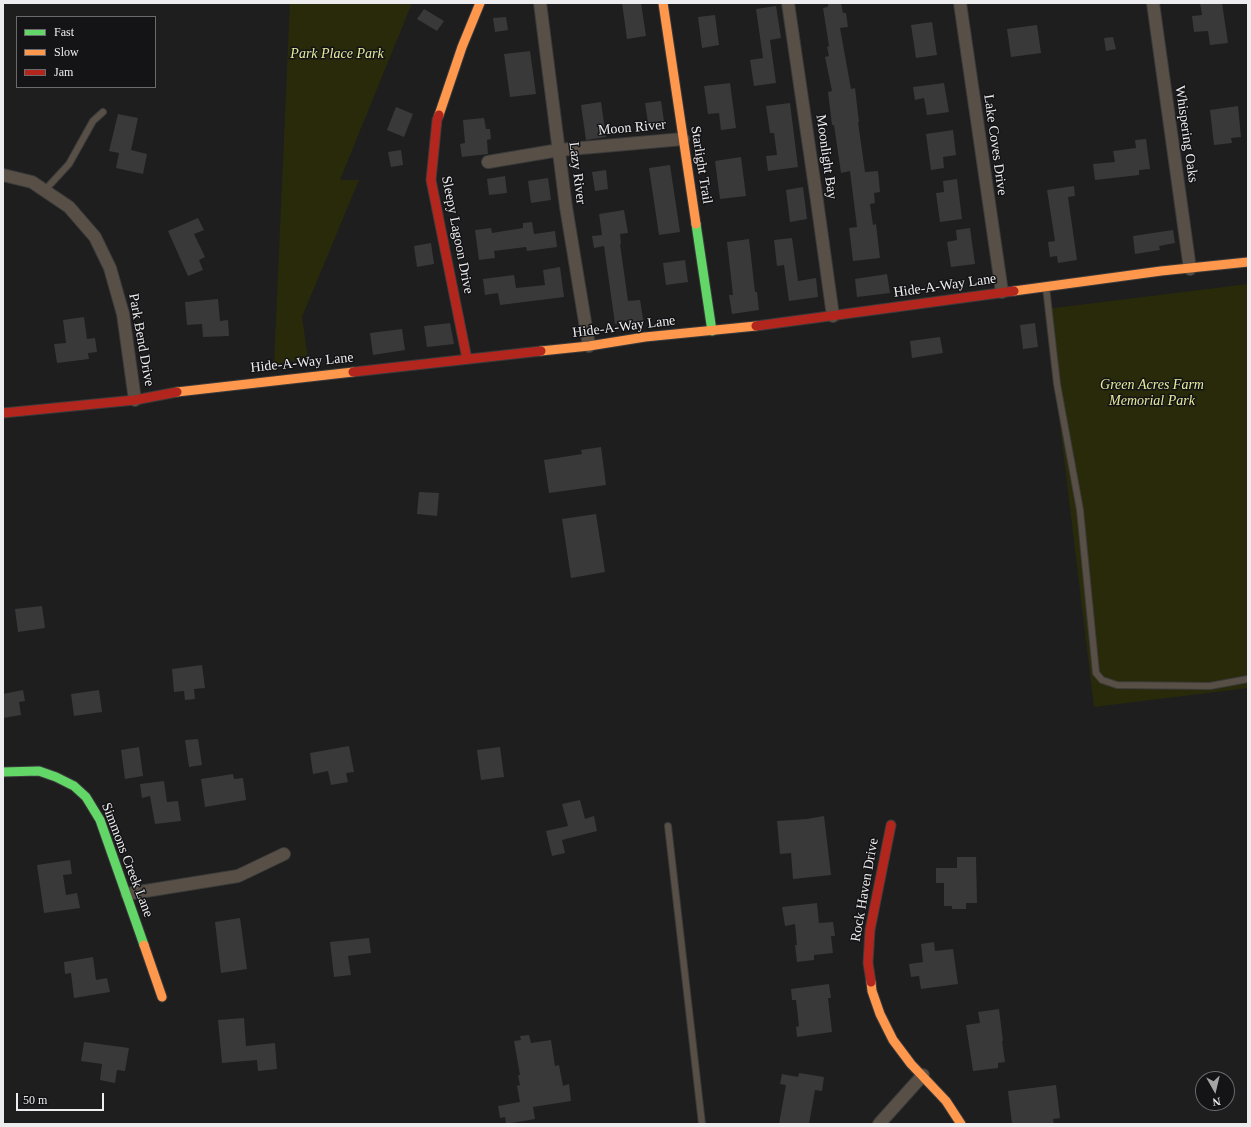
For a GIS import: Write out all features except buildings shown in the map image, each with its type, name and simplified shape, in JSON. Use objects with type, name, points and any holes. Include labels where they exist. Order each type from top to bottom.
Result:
[{"type":"street","name":"Sleepy Lagoon Drive","points":[[467,359],[431,180],[431,172],[437,120],[462,47],[480,3]]},
{"type":"street","name":"Lazy River","points":[[540,3],[566,207],[589,346]]},
{"type":"street","name":"Starlight Trail","points":[[662,3],[712,331]]},
{"type":"street","name":"Moonlight Bay","points":[[788,3],[833,316]]},
{"type":"street","name":"Lake Coves Drive","points":[[960,3],[1002,292]]},
{"type":"street","name":"Whispering Oaks","points":[[1153,3],[1190,270]]},
{"type":"street","name":"Moon River","points":[[488,162],[559,150],[683,139]]},
{"type":"street","name":"Park Bend Drive","points":[[3,175],[32,182],[45,190],[69,207],[95,237],[110,268],[123,314],[136,400]]},
{"type":"street","name":"Hide-A-Way Lane","points":[[3,413],[136,400],[190,391],[589,346],[645,337],[712,331],[833,316],[1161,271],[1190,270],[1248,262]]},
{"type":"street","name":"Simmons Creek Lane","points":[[3,772],[39,771],[56,776],[74,786],[86,797],[100,820],[162,998]]},
{"type":"street","name":"Rock Haven Drive","points":[[891,825],[870,930],[868,957],[870,978],[877,1006],[886,1028],[902,1054],[946,1101],[961,1124]]},
{"type":"street","points":[[126,894],[238,876],[284,854]]},
{"type":"street","points":[[879,1124],[922,1075]]},
{"type":"lane","points":[[45,190],[69,164],[93,121],[103,112]]},
{"type":"lane","points":[[1046,286],[1057,384],[1080,510],[1096,673],[1102,680],[1117,685],[1210,686],[1248,679]]},
{"type":"lane","points":[[668,826],[702,1124]]},
{"type":"green space","name":"Park Place Park","points":[[290,3],[412,3],[340,180],[359,180],[302,317],[308,359],[274,364]]},
{"type":"green space","name":"Green Acres Farm Memorial Park","points":[[1248,284],[1248,688],[1094,707],[1046,309]]},
{"type":"traffic: fast","points":[[696,224],[712,331]]},
{"type":"traffic: fast","points":[[3,772],[39,771],[74,786],[86,797],[100,820],[144,945]]},
{"type":"traffic: slow","points":[[439,115],[462,47],[480,3]]},
{"type":"traffic: slow","points":[[663,3],[696,224]]},
{"type":"traffic: slow","points":[[1014,291],[1161,271],[1248,262]]},
{"type":"traffic: slow","points":[[541,351],[589,346],[645,337],[756,326]]},
{"type":"traffic: slow","points":[[177,392],[353,372]]},
{"type":"traffic: slow","points":[[144,945],[162,997]]},
{"type":"traffic: slow","points":[[871,982],[872,991],[880,1014],[893,1040],[911,1064],[946,1101],[961,1124]]},
{"type":"traffic: jam","points":[[439,115],[437,120],[431,180],[467,359]]},
{"type":"traffic: jam","points":[[756,326],[1014,291]]},
{"type":"traffic: jam","points":[[353,372],[541,351]]},
{"type":"traffic: jam","points":[[3,413],[135,400],[177,392]]},
{"type":"traffic: jam","points":[[871,982],[868,963],[870,930],[891,825]]}]
